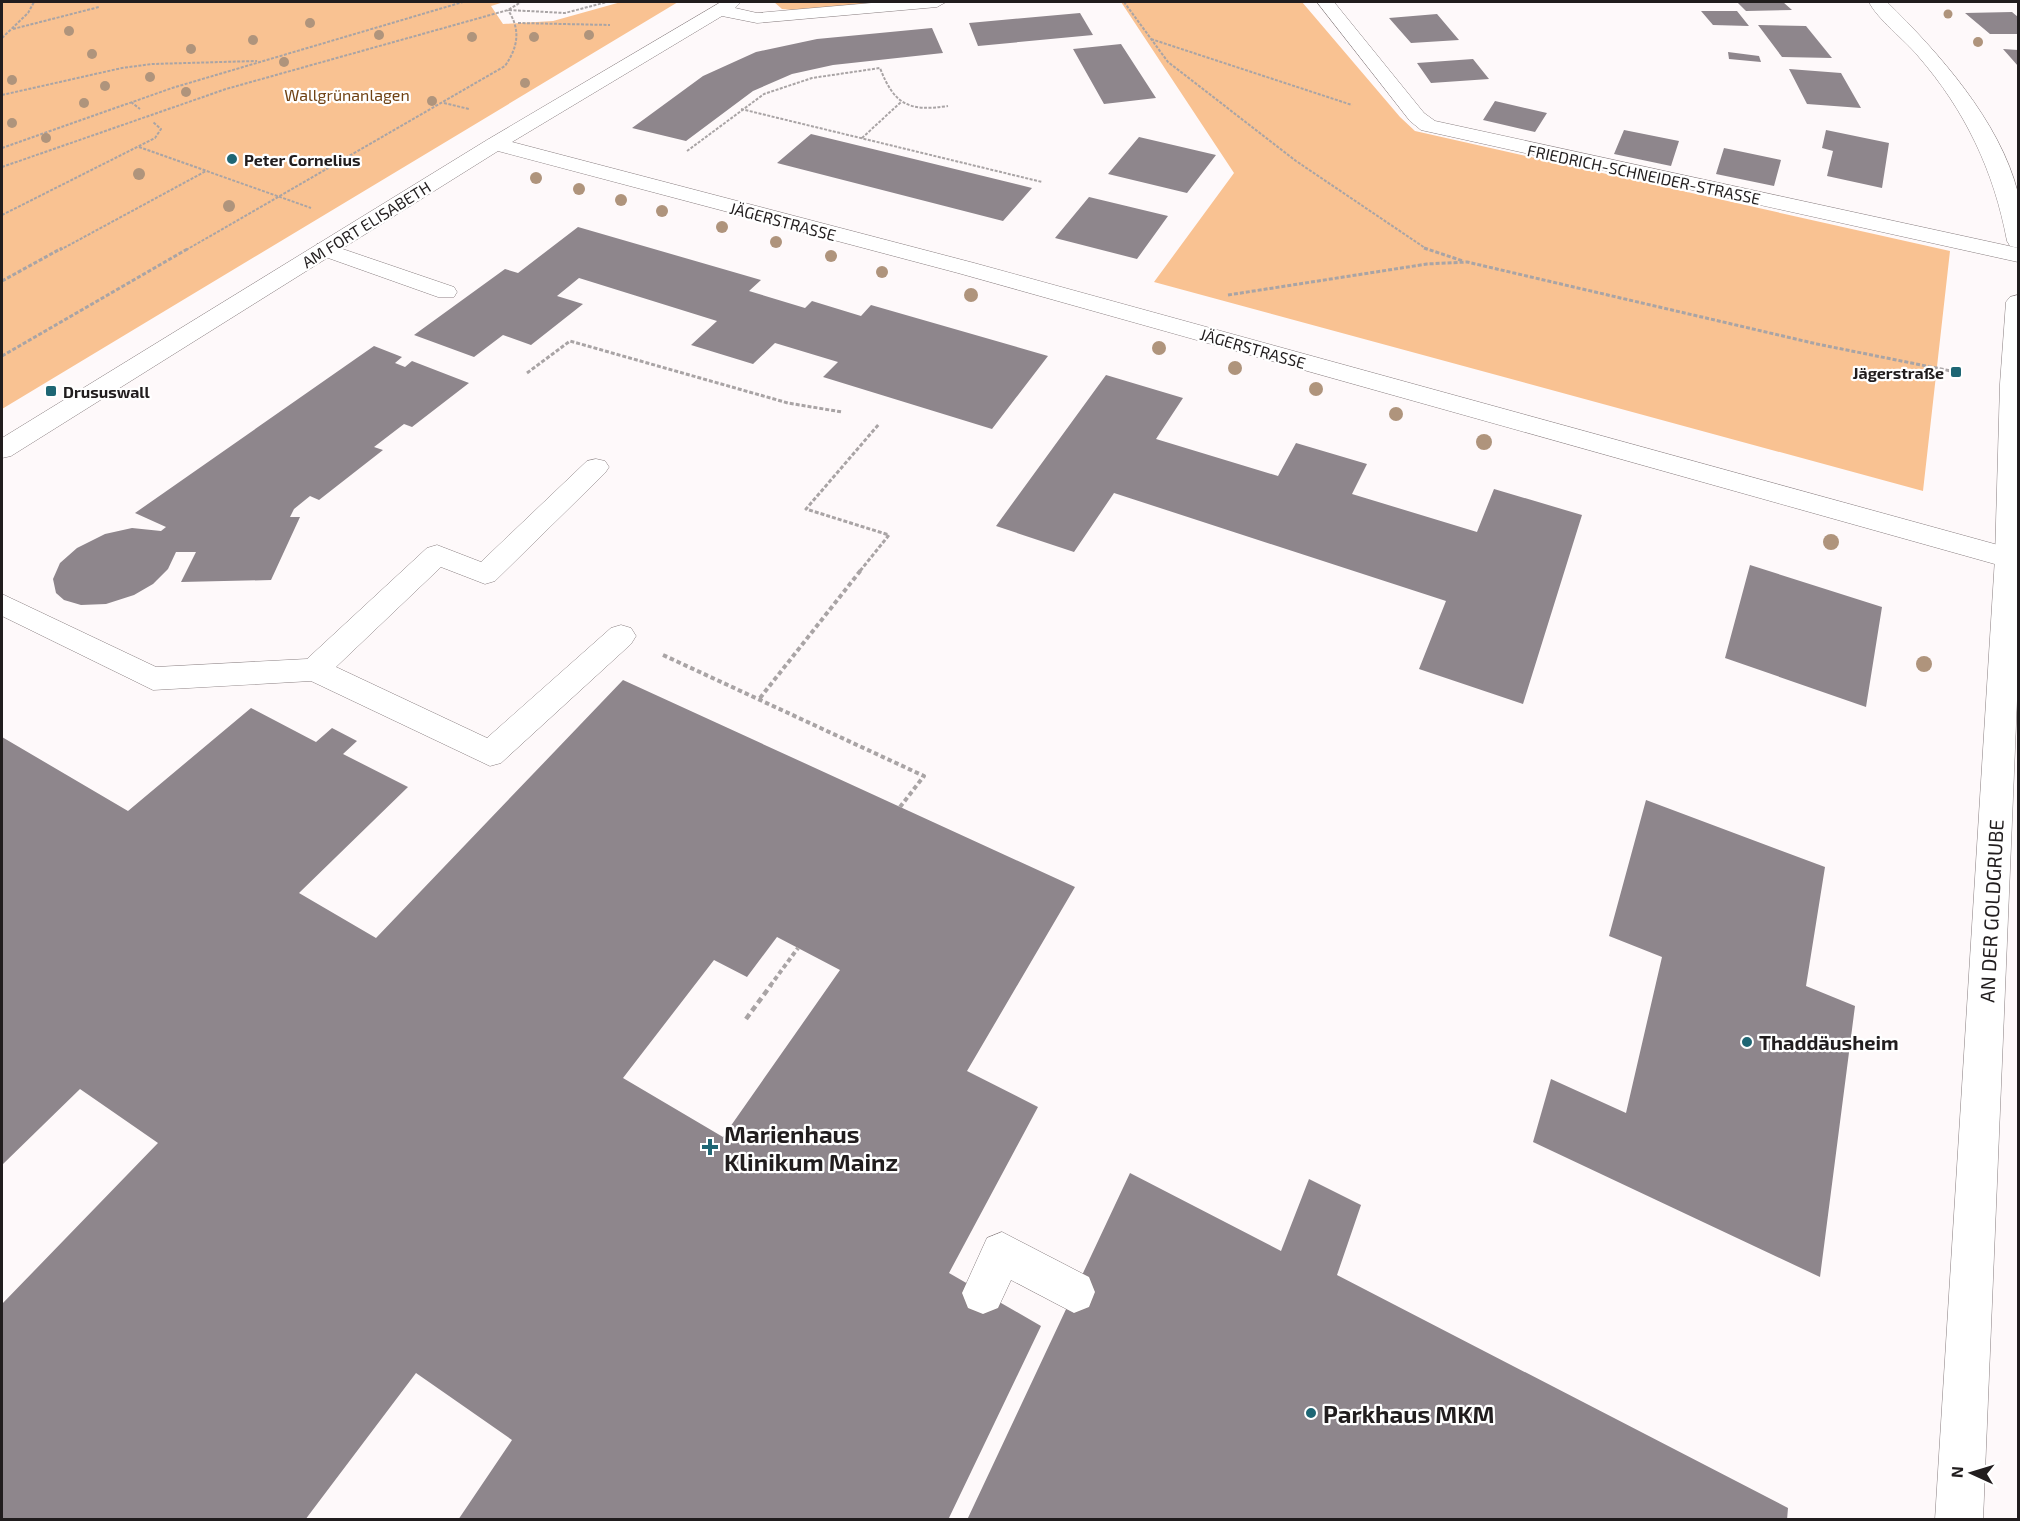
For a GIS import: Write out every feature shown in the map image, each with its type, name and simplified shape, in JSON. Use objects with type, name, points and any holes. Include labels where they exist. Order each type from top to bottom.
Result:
[{"type":"street","points":[[726,6],[757,18],[937,2]]},
{"type":"street","points":[[1325,2],[1417,117],[1428,126]]},
{"type":"street","points":[[1876,2],[1927,54],[1978,128],[2000,170],[2015,215],[2019,241]]},
{"type":"street","name":"AM FORT ELISABETH","points":[[2,450],[494,144],[726,6]]},
{"type":"street","name":"FRIEDRICH-SCHNEIDER-STRASSE","points":[[1428,126],[2019,255]]},
{"type":"street","name":"JÄGERSTRASSE","points":[[494,144],[988,274],[2009,558]]},
{"type":"street","name":"AN DER GOLDGRUBE","points":[[1959,1520],[2009,558],[2013,384],[2019,302]]},
{"type":"lane","points":[[326,249],[446,292]]},
{"type":"lane","points":[[314,670],[437,555],[485,574],[596,467]]},
{"type":"lane","points":[[2,604],[153,679],[314,670],[490,754],[621,636]]},
{"type":"lane","points":[[982,1293],[1002,1253],[1074,1292]]},
{"type":"path","points":[[2,38],[13,29],[34,2]]},
{"type":"path","points":[[2,148],[215,73],[270,60],[463,2]]},
{"type":"path","points":[[2,167],[226,89],[508,10],[521,2]]},
{"type":"path","points":[[508,10],[565,13],[607,2]]},
{"type":"path","points":[[1124,2],[1168,62],[1296,161],[1425,249],[1467,262],[1817,344],[1956,372]]},
{"type":"path","points":[[13,29],[99,8]]},
{"type":"path","points":[[2,356],[505,66],[515,47],[518,23],[508,10]]},
{"type":"path","points":[[518,23],[621,26]]},
{"type":"path","points":[[1150,38],[1348,104],[1428,126]]},
{"type":"path","points":[[2,95],[132,67],[270,60]]},
{"type":"path","points":[[681,156],[740,109],[764,94],[787,85],[837,73],[880,68],[889,90],[901,102],[934,109],[948,106]]},
{"type":"path","points":[[131,102],[140,109]]},
{"type":"path","points":[[861,138],[901,102]]},
{"type":"path","points":[[740,109],[1042,182]]},
{"type":"path","points":[[2,215],[155,138],[161,129],[153,122]]},
{"type":"path","points":[[139,147],[278,198],[312,208]]},
{"type":"path","points":[[2,281],[206,171]]},
{"type":"path","points":[[1218,296],[1427,264],[1467,262]]},
{"type":"path","points":[[527,373],[570,341],[789,403],[842,412]]},
{"type":"path","points":[[760,698],[889,535],[806,509],[879,424]]},
{"type":"path","points":[[621,636],[760,698],[924,776],[900,807]]},
{"type":"path","points":[[746,1018],[798,948]]},
{"type":"green space","name":"Wallgrünanlagen","points":[[2,2],[504,2],[491,6],[503,24],[553,21],[621,2],[678,2],[2,409]]},
{"type":"green space","points":[[774,2],[887,2],[793,10],[782,9]]},
{"type":"green space","points":[[1121,2],[1302,2],[1400,117],[1415,131],[1950,251],[1923,491],[1154,282],[1234,173]]},
{"type":"building","points":[[1737,2],[1783,2],[1792,10],[1746,11]]},
{"type":"building","points":[[1701,11],[1737,11],[1749,26],[1713,25]]},
{"type":"building","points":[[2012,12],[2018,17],[2018,34],[1990,34],[1965,13]]},
{"type":"building","points":[[1080,13],[1093,35],[978,46],[969,23]]},
{"type":"building","points":[[1437,14],[1459,40],[1411,43],[1389,18]]},
{"type":"building","points":[[1758,25],[1806,26],[1832,58],[1782,57]]},
{"type":"building","points":[[932,28],[943,53],[833,65],[792,74],[753,91],[686,141],[632,128],[703,76],[756,52],[817,39]]},
{"type":"building","points":[[1121,44],[1156,98],[1104,104],[1073,49]]},
{"type":"building","points":[[2003,49],[2018,50],[2018,66]]},
{"type":"building","points":[[1728,52],[1759,56],[1761,62],[1729,59]]},
{"type":"building","points":[[1473,59],[1489,79],[1431,83],[1417,63]]},
{"type":"building","points":[[1789,69],[1841,73],[1861,108],[1807,104]]},
{"type":"building","points":[[1495,101],[1547,113],[1535,132],[1483,120]]},
{"type":"building","points":[[1624,130],[1679,141],[1671,166],[1614,154]]},
{"type":"building","points":[[1826,130],[1889,143],[1882,188],[1827,176],[1833,151],[1822,148]]},
{"type":"building","points":[[811,134],[1032,188],[1003,221],[777,163]]},
{"type":"building","points":[[1139,137],[1216,155],[1187,193],[1108,174]]},
{"type":"building","points":[[1724,148],[1781,160],[1774,186],[1716,174]]},
{"type":"building","points":[[1089,197],[1168,216],[1137,259],[1055,238]]},
{"type":"building","points":[[578,227],[761,280],[749,291],[805,308],[812,301],[861,316],[871,305],[1048,356],[992,429],[823,377],[838,362],[775,343],[753,364],[691,345],[717,321],[579,278],[557,296],[583,304],[531,345],[503,335],[474,357],[414,335],[505,269],[518,273]]},
{"type":"building","points":[[374,346],[402,357],[395,363],[405,367],[412,361],[469,383],[412,427],[404,424],[374,447],[383,450],[319,500],[310,496],[294,509],[290,517],[300,517],[271,580],[181,582],[196,552],[176,552],[168,569],[153,584],[134,595],[106,604],[81,605],[64,600],[56,593],[53,579],[60,563],[77,548],[105,534],[132,528],[161,531],[166,527],[135,513]]},
{"type":"building","points":[[1106,375],[1183,398],[1156,439],[1278,476],[1296,443],[1367,464],[1352,494],[1477,532],[1494,489],[1582,515],[1523,704],[1419,669],[1446,601],[1114,493],[1074,552],[996,526]]},
{"type":"building","points":[[1750,565],[1882,607],[1866,707],[1725,658]]},
{"type":"building","points":[[623,680],[1075,887],[967,1071],[1038,1107],[949,1273],[1041,1326],[948,1520],[458,1520],[512,1440],[416,1373],[305,1520],[2,1520],[2,1304],[158,1143],[80,1089],[2,1165],[2,737],[128,811],[251,708],[316,742],[332,728],[357,741],[343,754],[408,787],[299,893],[376,938]],"holes":[[[777,937],[840,970],[723,1137],[623,1078],[714,960],[747,977]]]},
{"type":"building","name":"Thaddäusheim","points":[[1646,800],[1825,867],[1806,986],[1855,1006],[1820,1277],[1533,1142],[1551,1079],[1626,1113],[1662,957],[1609,936]]},
{"type":"building","name":"Parkhaus MKM","points":[[1130,1173],[1281,1251],[1309,1179],[1361,1205],[1337,1275],[1788,1508],[1787,1520],[967,1520]]},
{"type":"place","name":"Peter Cornelius","points":[[232,159]]},
{"type":"place","name":"Jägerstraße","points":[[1956,372]]},
{"type":"place","name":"Drususwall","points":[[51,391]]},
{"type":"place","name":"Thaddäusheim","points":[[1747,1042]]},
{"type":"place","name":"Marienhaus Klinikum Mainz","points":[[710,1147]]},
{"type":"place","name":"Parkhaus MKM","points":[[1311,1413]]}]
